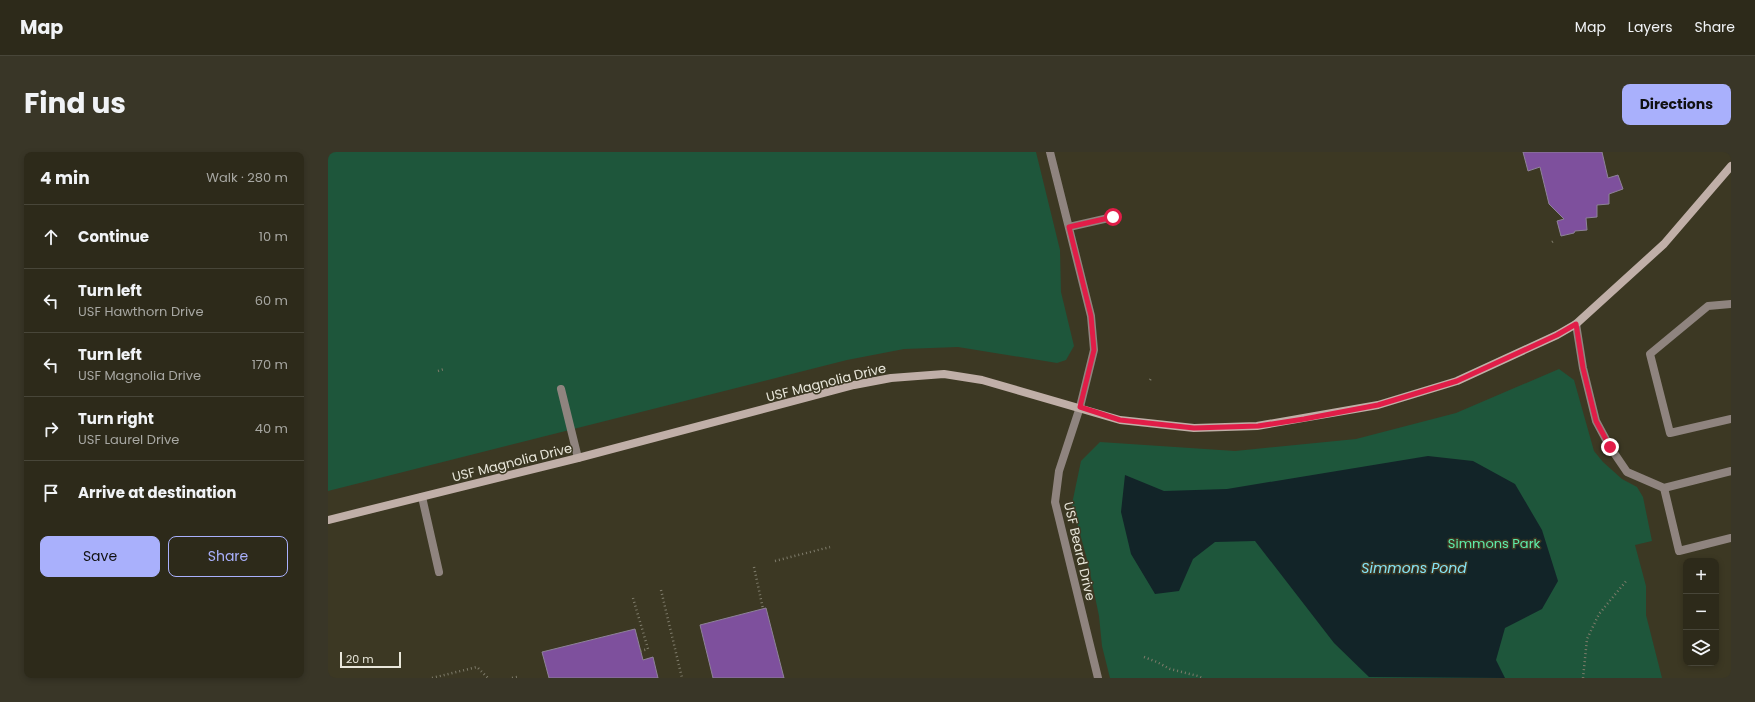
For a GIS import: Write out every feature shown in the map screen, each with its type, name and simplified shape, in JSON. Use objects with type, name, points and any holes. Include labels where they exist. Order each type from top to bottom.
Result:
[{"type":"street","name":"USF Beard Drive","points":[[1050,152],[1091,316],[1094,350],[1080,407],[1060,471],[1055,502],[1098,678]]},
{"type":"street","name":"USF Magnolia Drive","points":[[328,520],[578,458],[854,385],[891,378],[944,374],[982,380],[1080,407],[1120,420],[1194,428],[1258,426],[1378,405],[1457,381],[1557,335],[1576,324],[1664,244],[1731,166]]},
{"type":"street","points":[[1069,227],[1113,217]]},
{"type":"street","points":[[1731,304],[1708,306],[1650,354],[1670,433],[1731,419]]},
{"type":"street","points":[[1576,324],[1583,368],[1596,421],[1610,447],[1627,472],[1664,488],[1731,471]]},
{"type":"street","points":[[561,389],[578,458]]},
{"type":"street","points":[[1664,488],[1679,551],[1731,538]]},
{"type":"street","points":[[422,497],[439,572]]},
{"type":"path","points":[[438,370],[444,369]]},
{"type":"path","points":[[775,561],[830,547]]},
{"type":"path","points":[[754,567],[763,609]]},
{"type":"path","points":[[1584,678],[1587,639],[1600,614],[1627,580]]},
{"type":"path","points":[[661,590],[682,678]]},
{"type":"path","points":[[632,598],[648,649],[640,651]]},
{"type":"path","points":[[1144,657],[1170,669],[1202,678]]},
{"type":"path","points":[[432,678],[478,667],[488,678]]},
{"type":"path","points":[[512,678],[517,677]]},
{"type":"green space","points":[[328,152],[1036,152],[1060,250],[1061,292],[1074,346],[1066,360],[1057,363],[958,347],[904,349],[847,360],[328,491]]},
{"type":"green space","name":"Simmons Park","points":[[1559,369],[1574,380],[1594,451],[1603,462],[1622,479],[1637,487],[1643,497],[1652,541],[1635,545],[1646,586],[1646,615],[1662,678],[1110,678],[1102,646],[1099,616],[1088,563],[1072,504],[1081,461],[1100,442],[1235,451],[1356,439],[1456,413]]},
{"type":"water","name":"Simmons Pond","points":[[1428,456],[1473,461],[1515,484],[1542,530],[1558,581],[1542,609],[1505,628],[1496,660],[1505,678],[1369,677],[1334,643],[1255,541],[1215,542],[1193,559],[1179,591],[1155,594],[1131,554],[1121,512],[1125,475],[1164,491],[1227,489]]},
{"type":"building","points":[[1523,152],[1602,152],[1608,178],[1618,175],[1623,189],[1609,194],[1609,204],[1597,205],[1597,217],[1586,218],[1587,230],[1575,231],[1574,233],[1561,236],[1557,221],[1564,219],[1549,204],[1540,167],[1528,171]]},
{"type":"building","points":[[766,608],[784,678],[713,678],[700,625]]},
{"type":"building","points":[[635,629],[643,660],[653,657],[658,678],[549,678],[542,652]]},
{"type":"route","points":[[1113,217],[1069,227],[1091,316],[1094,350],[1080,407],[1120,420],[1194,428],[1258,426],[1304,419],[1378,405],[1457,381],[1557,335],[1576,324],[1583,368],[1596,421],[1610,447]]}]
